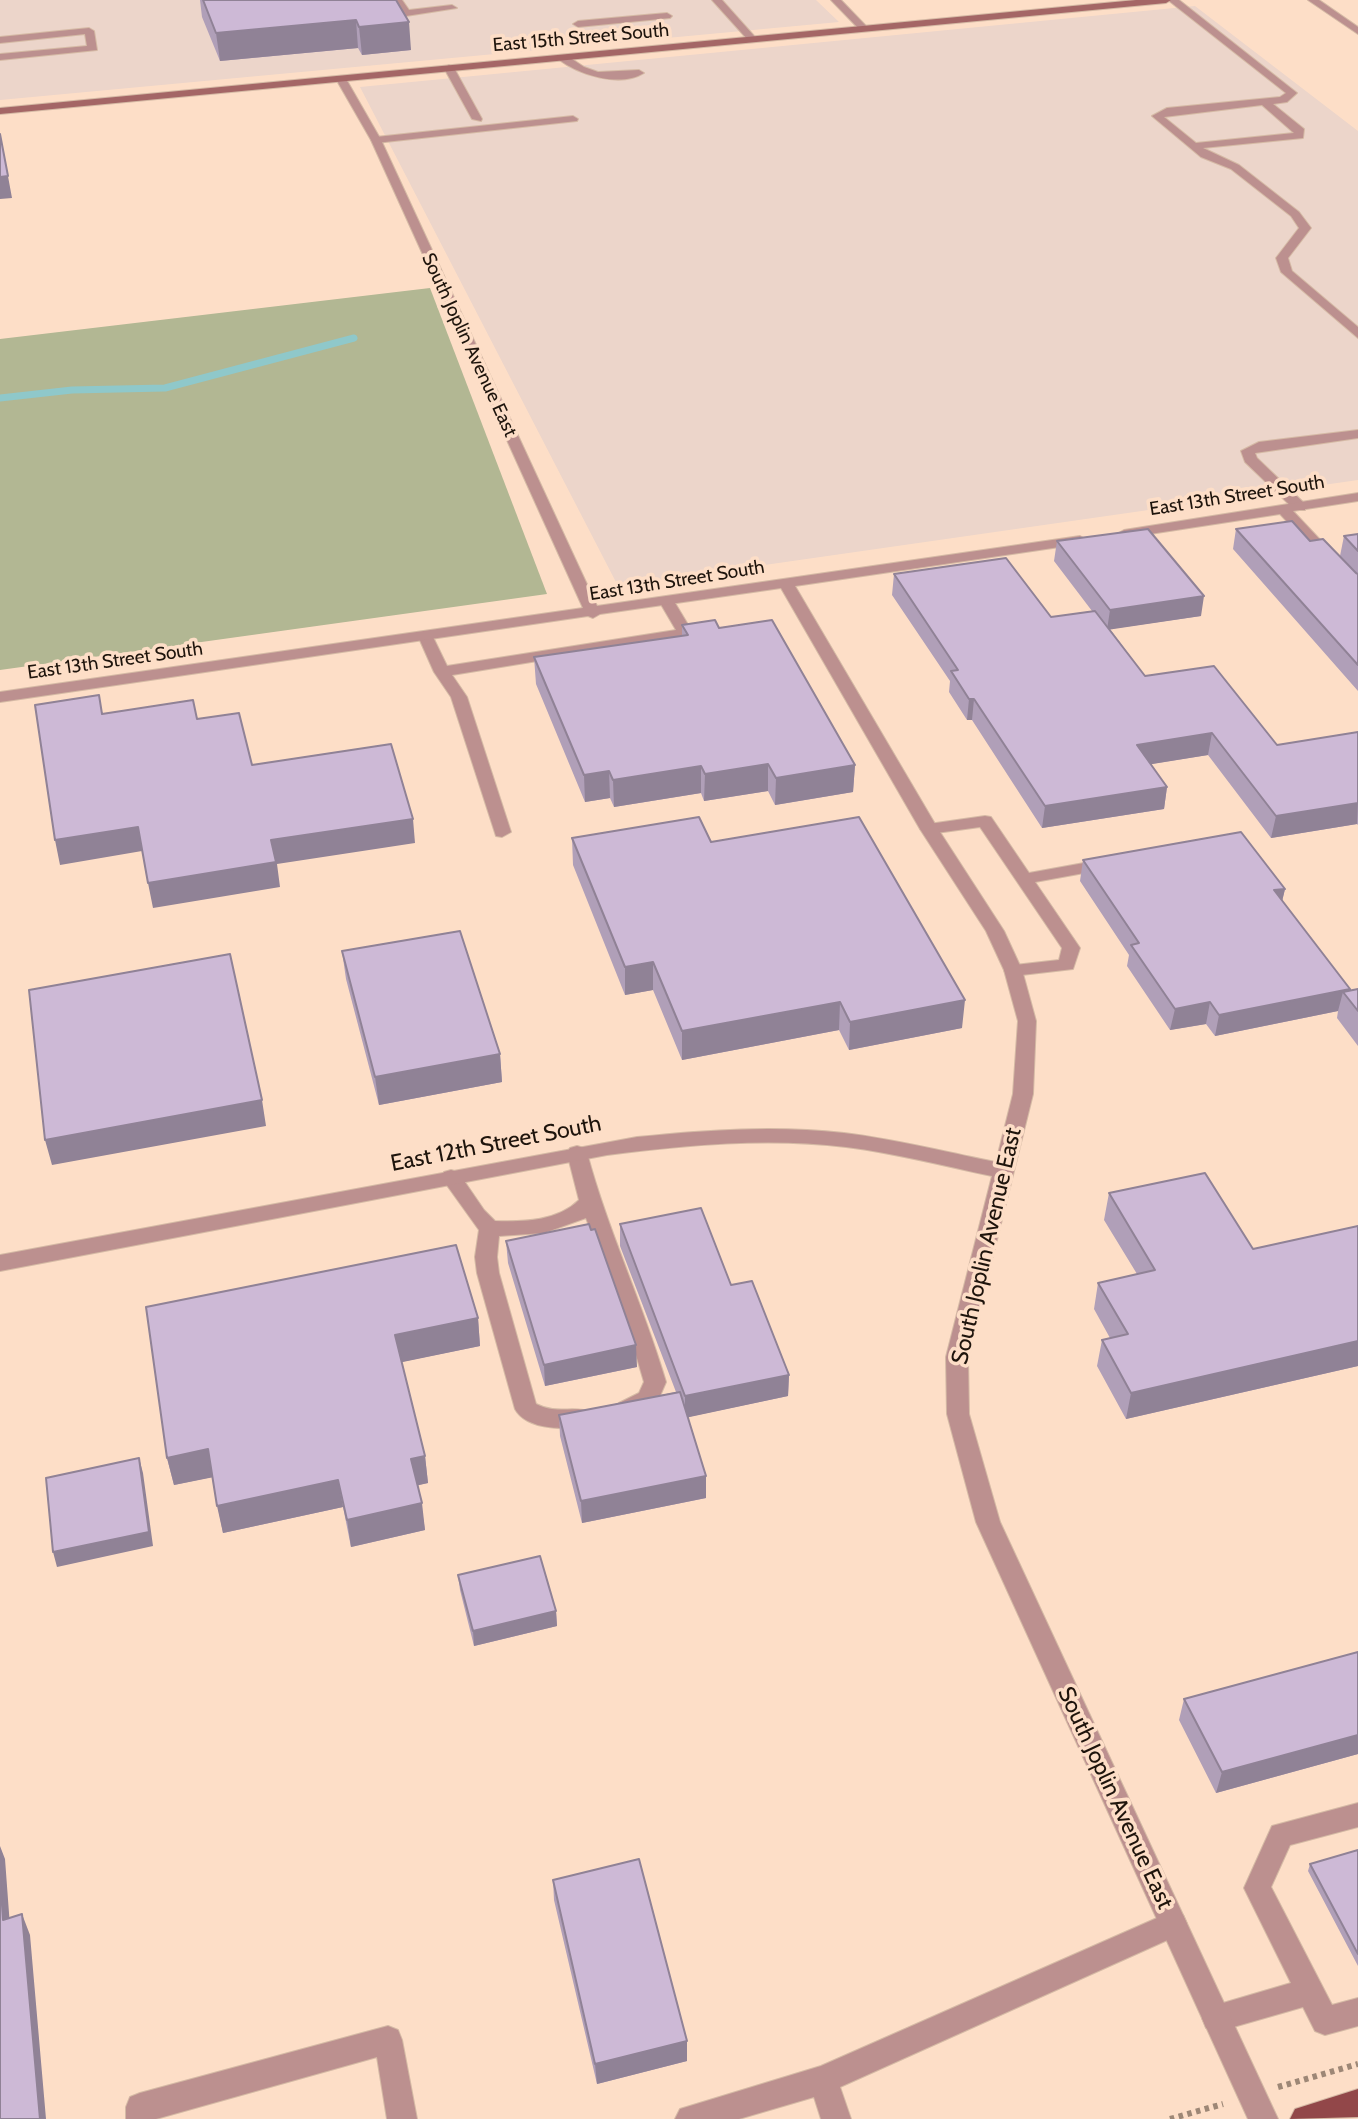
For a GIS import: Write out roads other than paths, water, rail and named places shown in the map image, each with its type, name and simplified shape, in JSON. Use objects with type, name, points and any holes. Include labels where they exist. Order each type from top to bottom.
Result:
[{"type":"main road","name":"East 15th Street South","points":[[0,111],[864,29],[1100,3],[1166,0]]},
{"type":"main road","points":[[1305,2119],[1358,2103]]},
{"type":"street","points":[[397,0],[407,13],[452,8]]},
{"type":"street","points":[[718,0],[752,39]]},
{"type":"street","points":[[836,0],[864,29]]},
{"type":"street","points":[[1173,0],[1292,93],[1283,100],[1167,111],[1157,116],[1205,155],[1236,167],[1295,214],[1305,228],[1282,258],[1287,272],[1358,334]]},
{"type":"street","points":[[1313,0],[1358,31]]},
{"type":"street","points":[[578,24],[667,16]]},
{"type":"street","points":[[0,40],[89,31],[93,48],[0,57]]},
{"type":"street","points":[[562,57],[578,71],[599,77],[639,74]]},
{"type":"street","points":[[449,68],[477,119]]},
{"type":"street","name":"South Joplin Avenue East","points":[[341,79],[376,140],[593,613]]},
{"type":"street","points":[[1194,146],[1299,136],[1300,131],[1263,102]]},
{"type":"street","points":[[376,140],[573,119]]},
{"type":"street","points":[[1300,507],[1250,458],[1248,451],[1259,446],[1358,434]]},
{"type":"street","name":"East 13th Street South","points":[[0,697],[593,613],[1358,497]]},
{"type":"street","points":[[1284,510],[1358,589]]},
{"type":"street","name":"South Joplin Avenue East","points":[[786,584],[929,830],[995,931],[1013,971],[1027,1021],[1023,1094],[957,1357],[958,1414],[988,1522],[1263,2119]]},
{"type":"street","points":[[442,672],[685,633],[667,601]]},
{"type":"street","points":[[426,636],[442,672],[459,697],[502,832]]},
{"type":"street","points":[[929,830],[985,821],[1071,948],[1067,965],[1013,971]]},
{"type":"street","points":[[1024,879],[1130,860]]},
{"type":"street","name":"East 12th Street South","points":[[0,1263],[577,1153],[678,1139],[765,1135],[846,1140],[1004,1171]]},
{"type":"street","points":[[490,1228],[486,1257],[488,1273],[526,1409],[540,1417],[565,1422],[627,1409],[648,1399],[655,1382],[643,1341],[590,1202],[577,1153]]},
{"type":"street","points":[[451,1177],[477,1216],[490,1228],[509,1230],[570,1218],[590,1202]]},
{"type":"street","points":[[1358,1815],[1281,1835],[1258,1888],[1325,2021],[1358,2012]]},
{"type":"street","points":[[690,2119],[823,2080],[1173,1924]]},
{"type":"street","points":[[1216,2018],[1310,1991]]},
{"type":"street","points":[[141,2119],[140,2107],[388,2040],[402,2119]]},
{"type":"street","points":[[823,2080],[836,2119]]},
{"type":"waterway","points":[[0,398],[72,390],[165,388],[354,338]]}]
